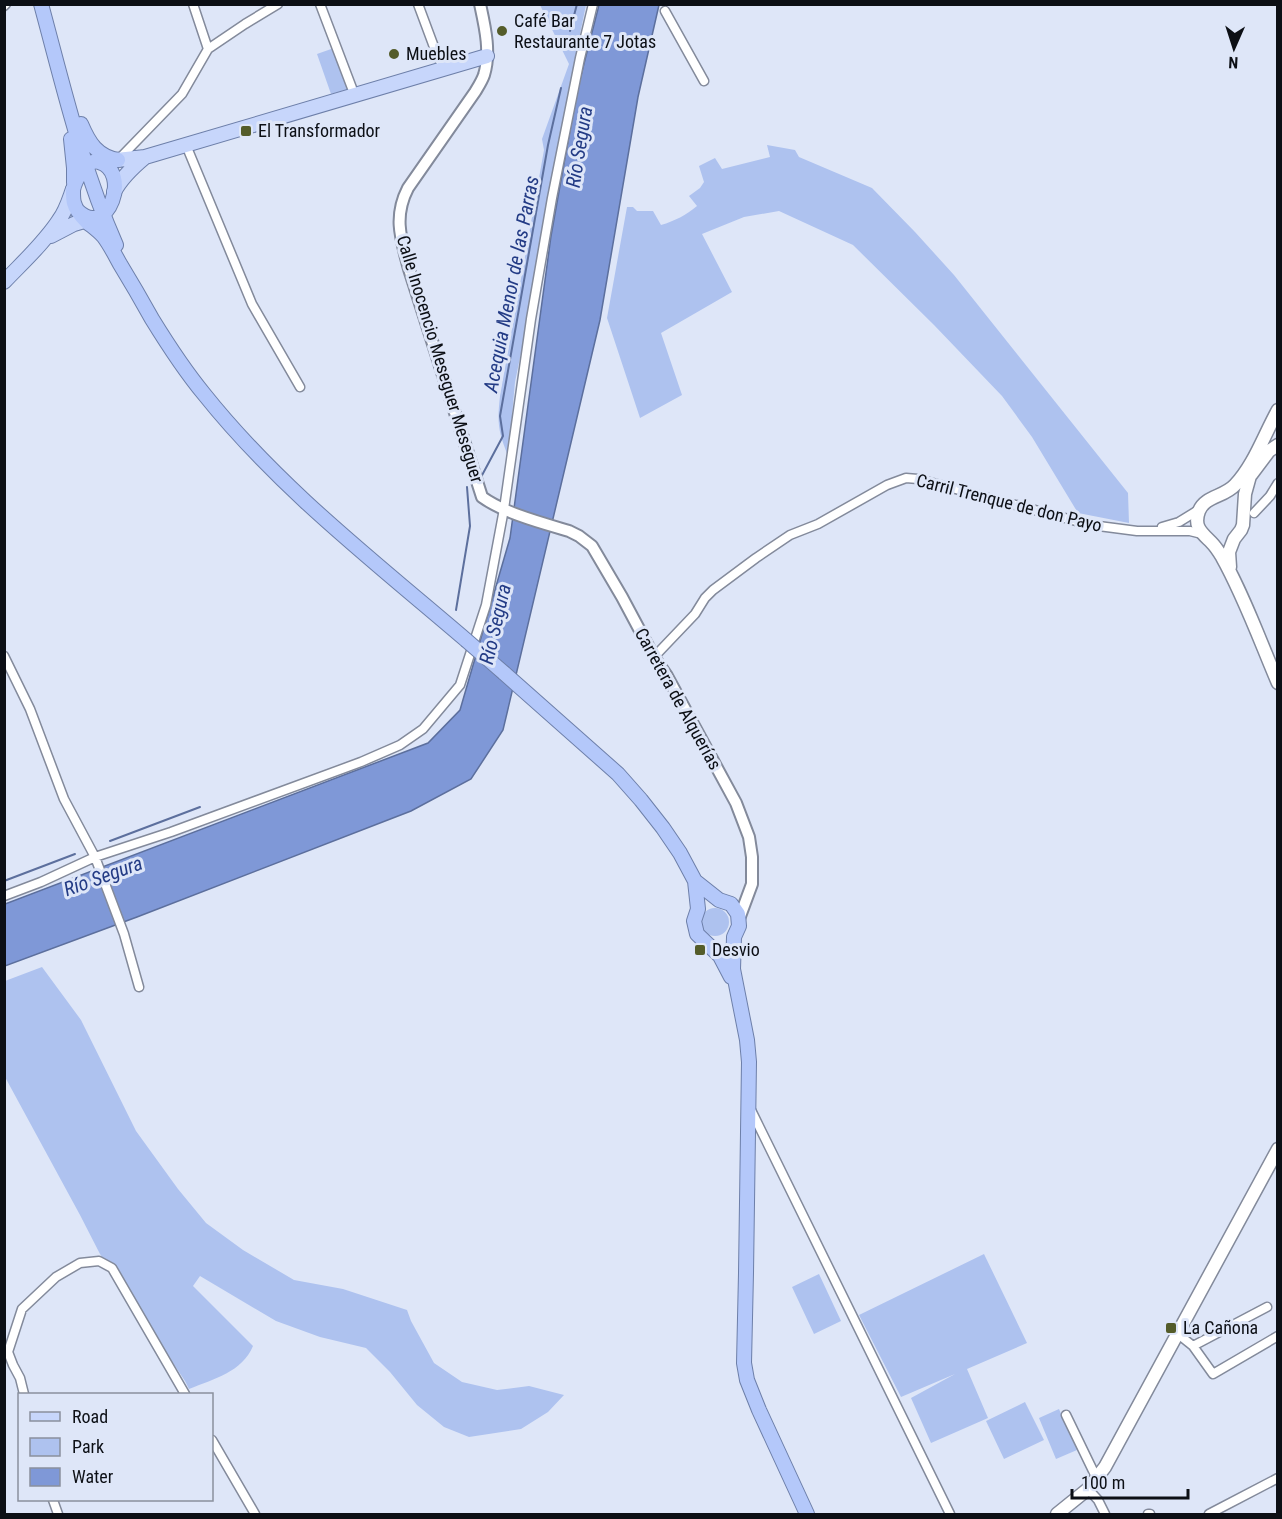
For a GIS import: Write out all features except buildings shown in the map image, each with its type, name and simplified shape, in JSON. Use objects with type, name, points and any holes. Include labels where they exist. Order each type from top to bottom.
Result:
[{"type":"highway","points":[[41,4],[58,66],[73,147],[74,202],[106,239],[148,311],[202,393],[283,482],[618,774],[663,828],[680,853],[695,881],[698,893],[698,909],[694,921],[697,934],[720,956],[729,971],[737,993]]},
{"type":"highway","points":[[58,66],[82,127],[114,178],[115,220],[118,235],[148,311]]},
{"type":"highway","points":[[58,66],[102,161],[88,219]]},
{"type":"highway","points":[[73,189],[102,161]]},
{"type":"highway","points":[[88,219],[109,207],[114,192]]},
{"type":"highway","points":[[695,881],[735,909],[739,919],[739,926],[729,942],[715,945],[708,943]]},
{"type":"highway","points":[[698,909],[707,901],[723,900]]},
{"type":"highway","points":[[734,937],[733,969],[749,1062],[744,1363],[747,1380],[759,1410],[807,1515]]},
{"type":"main road","points":[[102,161],[145,158],[487,56]]},
{"type":"main road","points":[[114,192],[121,181],[145,158]]},
{"type":"main road","points":[[4,282],[45,240],[63,215],[73,189]]},
{"type":"main road","points":[[45,240],[61,229],[88,219]]},
{"type":"main road","points":[[1218,497],[1237,483],[1278,410]]},
{"type":"main road","points":[[1254,455],[1271,431],[1278,428]]},
{"type":"main road","points":[[1230,572],[1229,552],[1249,513],[1245,494],[1250,476],[1278,428]]},
{"type":"main road","points":[[1250,476],[1269,451],[1278,445]]},
{"type":"main road","points":[[1249,513],[1229,498],[1218,497],[1209,499],[1200,509],[1197,519],[1199,529],[1230,572],[1278,682]]},
{"type":"main road","points":[[1206,537],[1220,543],[1234,539]]},
{"type":"main road","points":[[1057,1515],[1093,1484],[1112,1456],[1278,1149]]},
{"type":"street","points":[[193,4],[208,49]]},
{"type":"street","points":[[102,161],[182,94],[208,49],[278,4]]},
{"type":"street","points":[[320,4],[355,96]]},
{"type":"street","points":[[418,4],[444,69]]},
{"type":"street","name":"Calle Inocencio Meseguer Meseguer","points":[[480,4],[487,56],[484,75],[475,92],[405,193],[399,212],[399,235],[483,497],[504,509],[560,528]]},
{"type":"street","points":[[4,896],[95,857],[171,832],[400,746],[423,729],[460,685],[486,605],[504,509],[531,319],[550,208],[592,4]]},
{"type":"street","points":[[665,11],[704,81]]},
{"type":"street","points":[[186,146],[252,304],[300,387]]},
{"type":"street","name":"Carril Trenque de don Payo","points":[[654,657],[695,614],[713,590],[756,558],[790,535],[818,524],[887,485],[906,478],[918,479],[1091,525],[1137,531]]},
{"type":"street","points":[[1249,513],[1270,496],[1278,483]]},
{"type":"street","points":[[1137,531],[1168,526],[1200,509]]},
{"type":"street","name":"Carretera de Alquerías","points":[[560,528],[579,536],[592,546],[667,676],[736,803],[749,837],[752,857],[752,884],[739,919]]},
{"type":"street","points":[[1137,531],[1182,530],[1206,537]]},
{"type":"street","points":[[4,656],[30,709],[64,799],[95,857],[124,934],[140,987]]},
{"type":"street","points":[[723,900],[743,897],[749,893]]},
{"type":"street","points":[[748,1105],[950,1515]]},
{"type":"street","points":[[24,1393],[8,1352],[22,1309],[56,1277],[75,1265],[99,1261],[112,1268],[184,1393]]},
{"type":"street","points":[[1193,1346],[1267,1306]]},
{"type":"street","points":[[1178,1334],[1193,1346],[1213,1374],[1278,1336]]},
{"type":"street","points":[[1066,1415],[1105,1515]]},
{"type":"street","points":[[213,1442],[255,1515]]},
{"type":"street","points":[[1209,1515],[1222,1511],[1278,1478]]},
{"type":"green space","points":[[540,5],[586,5],[544,241],[515,382],[509,458],[499,427],[500,396],[544,150],[542,139],[569,64]]},
{"type":"green space","points":[[334,48],[349,89],[331,94],[317,54]]},
{"type":"green space","points":[[767,145],[795,150],[799,157],[872,188],[915,232],[954,275],[1128,493],[1129,523],[1078,513],[1032,437],[1002,396],[934,325],[853,245],[779,211],[744,217],[702,234],[732,292],[661,333],[682,395],[640,418],[607,318],[627,207],[633,207],[637,211],[653,211],[661,225],[676,220],[697,206],[689,196],[704,182],[699,166],[715,158],[722,169],[770,157]]},
{"type":"green space","points":[[715,908],[725,912],[729,922],[725,932],[715,936],[705,932],[701,922],[705,912]]},
{"type":"green space","points":[[42,967],[81,1020],[136,1131],[206,1223],[243,1250],[294,1280],[343,1289],[407,1310],[434,1363],[462,1382],[497,1390],[529,1386],[564,1395],[548,1412],[521,1429],[469,1437],[444,1427],[417,1405],[390,1372],[366,1348],[320,1337],[276,1321],[200,1276],[193,1286],[253,1346],[248,1355],[235,1368],[189,1389],[100,1254],[5,1077],[5,981]]},
{"type":"green space","points":[[984,1254],[1027,1343],[967,1369],[988,1418],[931,1443],[911,1398],[955,1374],[901,1397],[859,1315]]},
{"type":"green space","points":[[819,1274],[841,1321],[814,1334],[792,1287]]},
{"type":"green space","points":[[1025,1402],[1044,1440],[1004,1459],[986,1421]]},
{"type":"green space","points":[[1059,1409],[1077,1450],[1056,1459],[1039,1418]]},
{"type":"water","name":"Río Segura","points":[[599,5],[659,5],[638,97],[600,320],[503,730],[471,779],[411,811],[5,966],[5,904],[428,743],[460,710],[510,538],[551,236],[577,91]]},
{"type":"waterway","name":"Acequia Menor de las Parras","points":[[570,31],[577,4]]},
{"type":"waterway","name":"Acequia Menor de las Parras","points":[[480,479],[503,436],[500,416],[548,145],[561,88]]},
{"type":"waterway","name":"Acequia Menor de las Parras","points":[[456,610],[470,526],[467,487]]},
{"type":"waterway","name":"Acequia Menor de las Parras","points":[[110,841],[200,807]]},
{"type":"waterway","name":"Acequia Menor de las Parras","points":[[4,881],[75,854]]},
{"type":"place","name":"Café Bar Restaurante 7 Jotas","points":[[502,31]]},
{"type":"place","name":"Muebles","points":[[394,54]]},
{"type":"place","name":"El Transformador","points":[[246,131]]},
{"type":"place","name":"Desvio","points":[[700,950]]},
{"type":"place","name":"La Cañona","points":[[1171,1328]]}]
